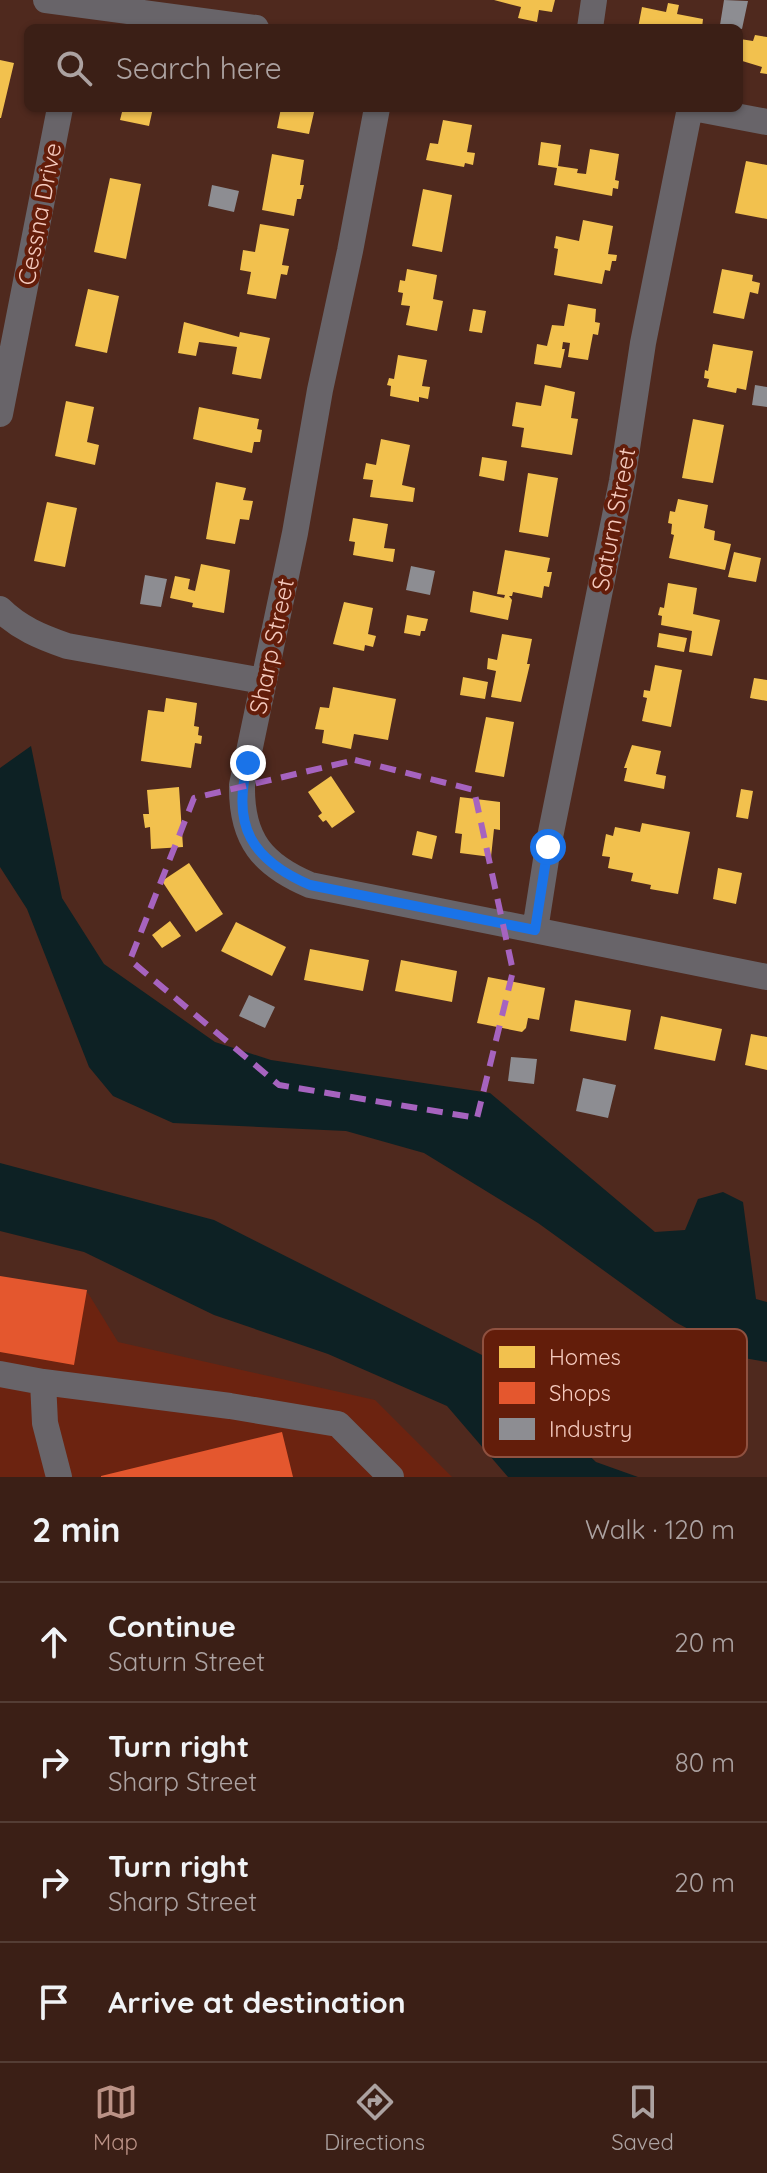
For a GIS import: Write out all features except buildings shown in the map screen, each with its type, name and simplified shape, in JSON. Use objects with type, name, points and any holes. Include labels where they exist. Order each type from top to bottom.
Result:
[{"type":"street","points":[[46,0],[78,16],[197,24]]},
{"type":"street","points":[[591,24],[594,0]]},
{"type":"street","name":"Cessna Drive","points":[[0,414],[59,112]]},
{"type":"street","name":"Sharp Street","points":[[376,112],[320,390],[295,533],[242,785],[241,804],[246,827],[268,862],[283,873],[310,885],[767,977]]},
{"type":"street","name":"Saturn Street","points":[[535,930],[548,847],[622,481],[643,343],[691,112]]},
{"type":"street","points":[[713,112],[767,122]]},
{"type":"street","points":[[0,609],[29,631],[67,646],[263,681]]},
{"type":"street","points":[[0,1374],[338,1424],[391,1477]]},
{"type":"street","points":[[43,1382],[45,1423],[59,1477]]},
{"type":"highlighted area","points":[[355,760],[474,790],[513,971],[477,1118],[279,1085],[130,960],[194,798]]},
{"type":"shaded area","points":[[0,1278],[88,1293],[118,1342],[375,1400],[452,1477],[0,1477]]},
{"type":"water","points":[[31,746],[62,898],[104,964],[215,1042],[271,1060],[490,1093],[655,1232],[685,1230],[698,1199],[723,1192],[743,1202],[756,1299],[767,1302],[767,1362],[747,1359],[747,1329],[688,1329],[675,1322],[538,1223],[424,1153],[346,1131],[173,1123],[113,1096],[89,1067],[27,909],[0,867],[0,768]]},
{"type":"water","points":[[0,1163],[214,1220],[483,1355],[483,1448],[447,1406],[328,1354],[214,1315],[84,1252],[0,1231]]},
{"type":"water","points":[[491,1457],[591,1457],[596,1462],[638,1477],[508,1477]]},
{"type":"route","points":[[248,763],[241,804],[246,827],[268,862],[283,873],[310,885],[535,930],[548,847]]}]
